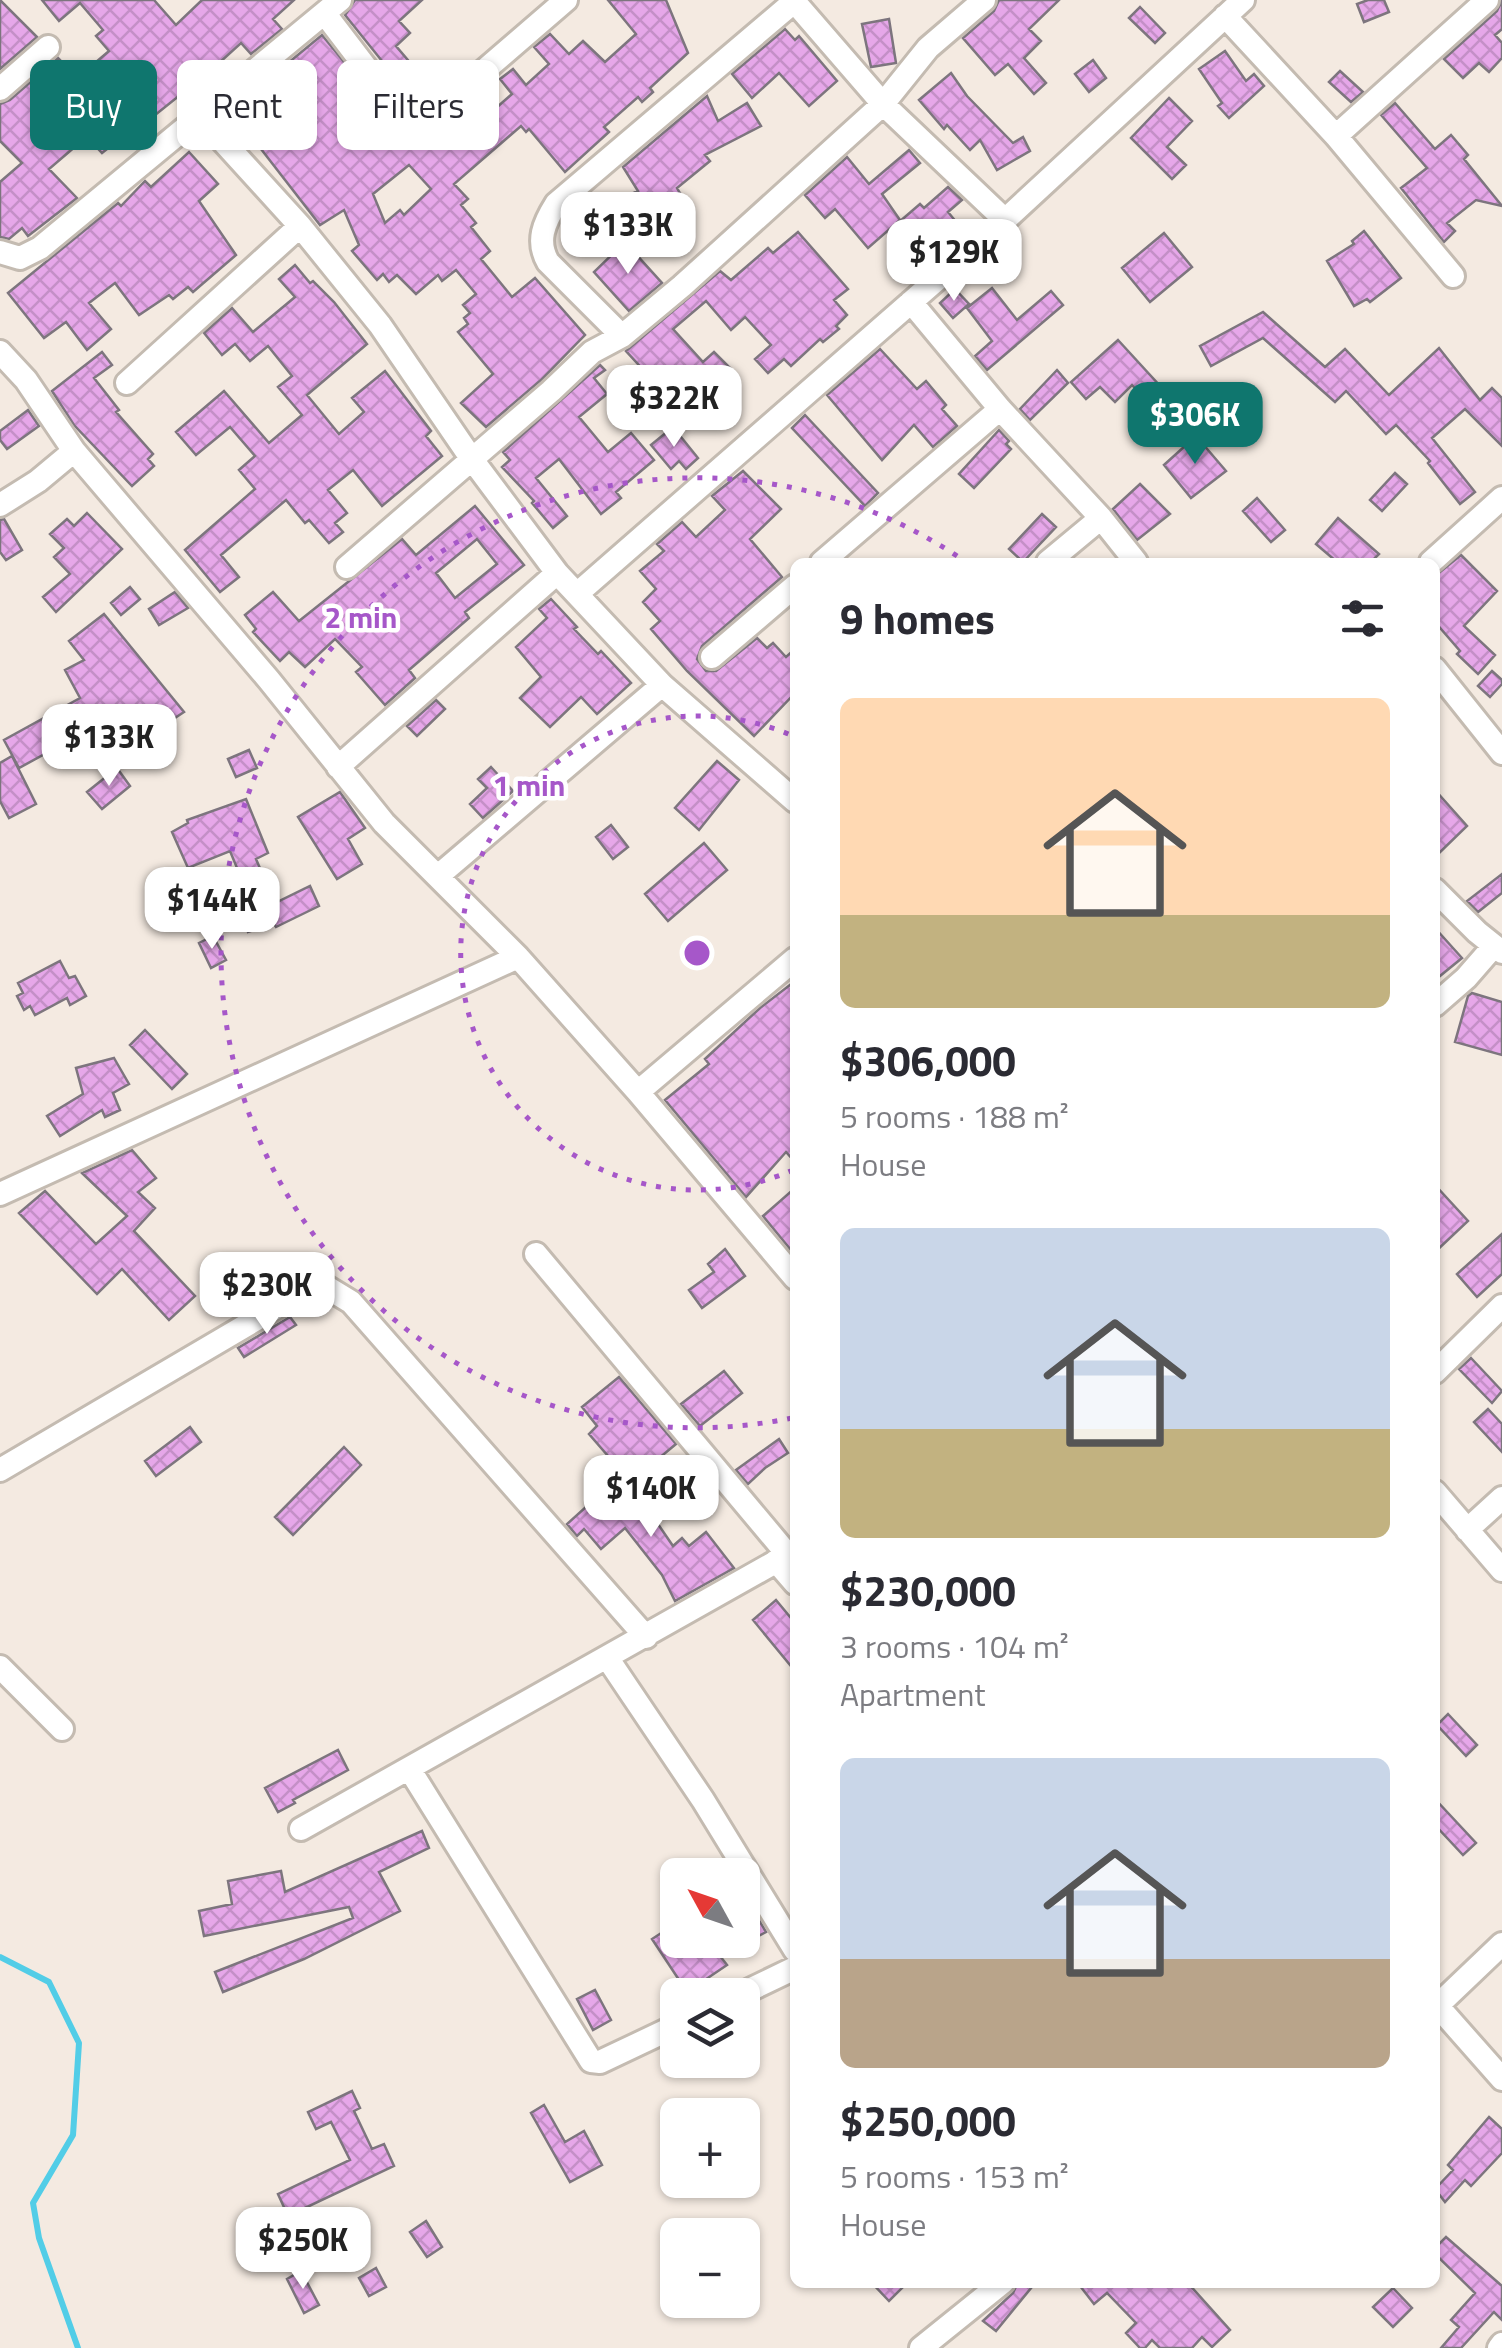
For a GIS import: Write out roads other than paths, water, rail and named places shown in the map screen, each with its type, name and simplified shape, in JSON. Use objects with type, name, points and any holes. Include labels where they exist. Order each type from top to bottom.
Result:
[{"type":"street","points":[[268,60],[333,7],[366,69],[413,123],[422,124],[566,0]]},
{"type":"street","points":[[622,336],[548,262],[542,251],[546,221],[556,204],[795,0],[883,104],[1006,220]]},
{"type":"street","points":[[347,568],[592,352],[622,336],[883,104],[928,48],[984,0]]},
{"type":"street","points":[[1336,136],[1487,0]]},
{"type":"street","points":[[578,593],[1006,220],[1234,8],[1453,276]]},
{"type":"street","points":[[0,89],[48,47]]},
{"type":"street","points":[[0,252],[20,258],[40,248],[177,135]]},
{"type":"street","points":[[231,150],[300,226],[380,325],[471,458],[557,572],[662,685],[790,789]]},
{"type":"street","points":[[127,383],[300,226]]},
{"type":"street","points":[[912,302],[1000,409],[1133,558]]},
{"type":"street","points":[[0,352],[26,380],[74,451],[384,823],[518,957],[790,1272]]},
{"type":"street","points":[[827,558],[1000,409]]},
{"type":"street","points":[[0,505],[38,481],[74,451]]},
{"type":"street","points":[[1436,558],[1500,505]]},
{"type":"street","points":[[1053,558],[1101,518]]},
{"type":"street","points":[[338,767],[557,572]]},
{"type":"street","points":[[712,657],[790,590]]},
{"type":"street","points":[[1440,675],[1502,753]]},
{"type":"street","points":[[438,876],[662,685]]},
{"type":"street","points":[[1440,895],[1498,949],[1440,1001]]},
{"type":"street","points":[[0,1194],[518,957]]},
{"type":"street","points":[[638,1092],[790,963]]},
{"type":"street","points":[[301,1829],[786,1556],[536,1254]]},
{"type":"street","points":[[0,1470],[306,1290],[328,1288],[351,1302],[646,1638]]},
{"type":"street","points":[[1440,1367],[1502,1306]]},
{"type":"street","points":[[1440,1498],[1502,1570]]},
{"type":"street","points":[[1467,1530],[1502,1498]]},
{"type":"street","points":[[608,1659],[790,1942]]},
{"type":"street","points":[[0,1667],[62,1729]]},
{"type":"street","points":[[410,1770],[591,2061],[600,2062],[660,2033]]},
{"type":"street","points":[[1440,2001],[1502,1944]]},
{"type":"street","points":[[760,1985],[790,1970]]},
{"type":"street","points":[[1440,2009],[1502,2078]]},
{"type":"street","points":[[921,2348],[996,2288]]},
{"type":"waterway","points":[[0,1957],[49,1982],[79,2043],[73,2135],[33,2203],[39,2238],[78,2348]]}]
